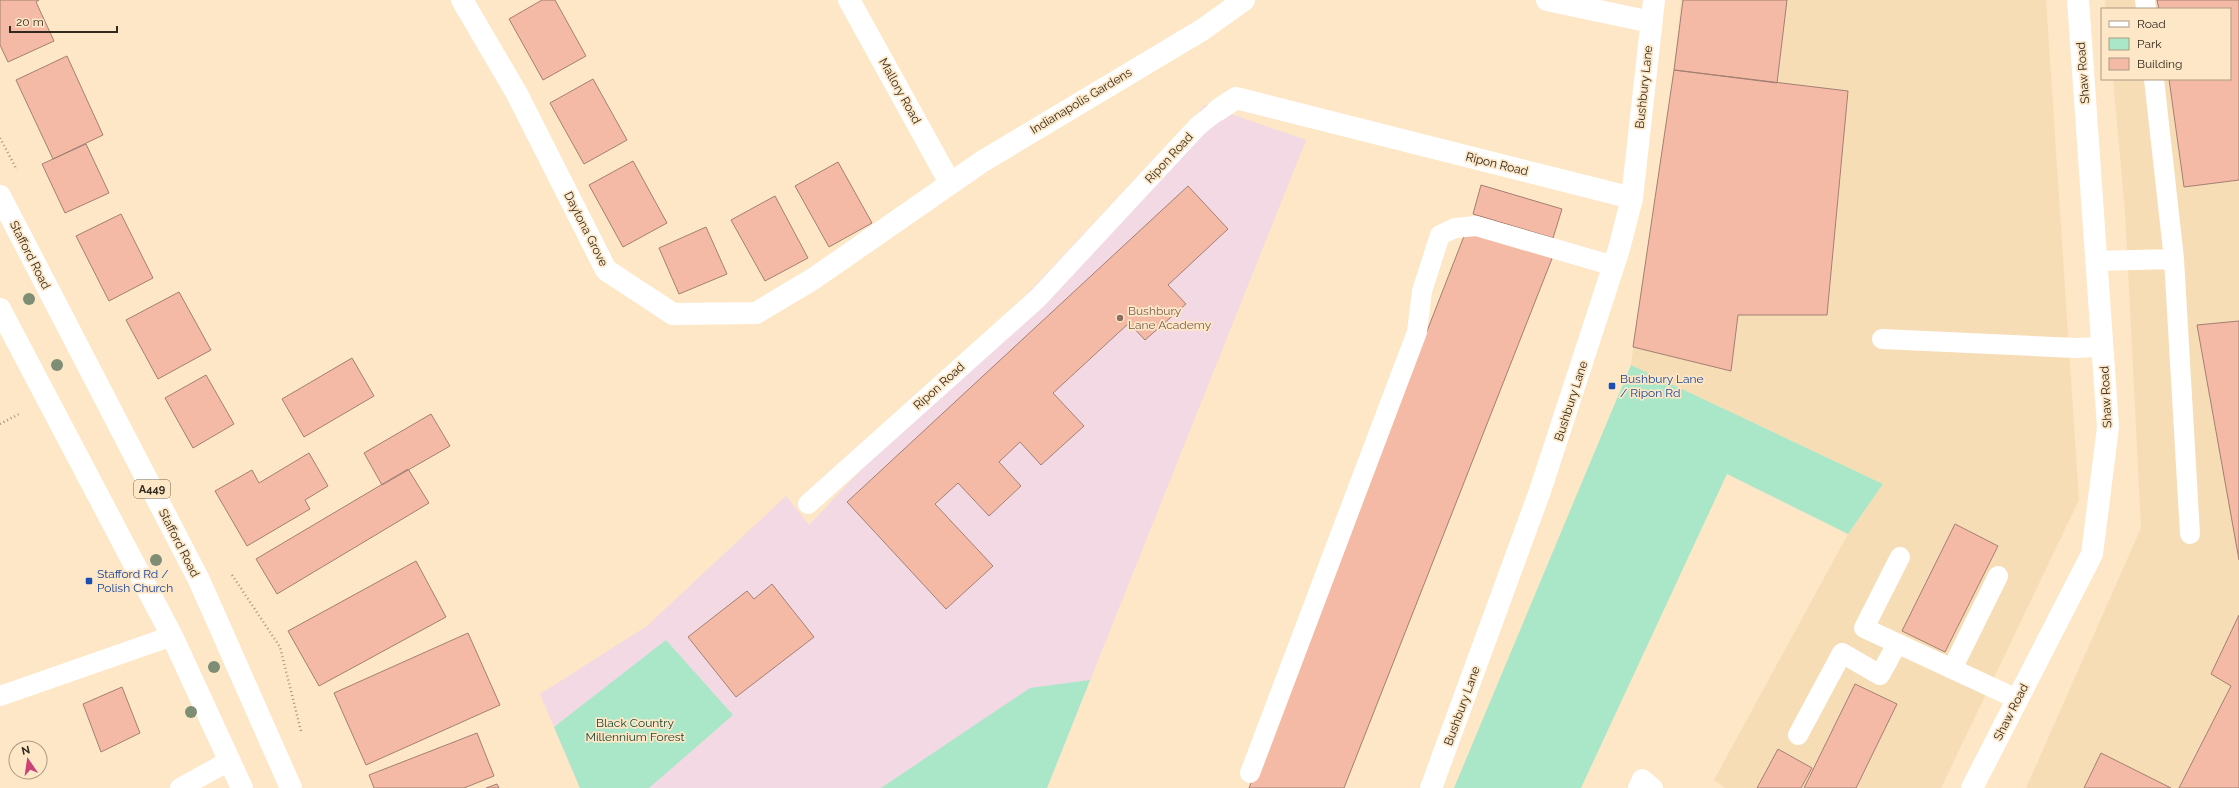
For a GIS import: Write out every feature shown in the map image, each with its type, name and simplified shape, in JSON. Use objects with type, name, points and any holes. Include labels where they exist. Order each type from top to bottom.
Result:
[{"type":"main road","name":"Daytona Grove","points":[[462,0],[517,94],[606,270],[673,314],[756,313],[813,279],[919,204]]},
{"type":"main road","name":"Mallory Road","points":[[849,0],[950,183]]},
{"type":"main road","name":"Indianapolis Gardens","points":[[919,204],[990,156],[1202,30],[1244,0]]},
{"type":"main road","points":[[1547,0],[1651,22]]},
{"type":"main road","name":"Bushbury Lane","points":[[1431,788],[1540,491],[1614,266],[1632,198],[1654,0]]},
{"type":"main road","name":"Shaw Road","points":[[1972,788],[2092,554],[2108,427],[2078,0]]},
{"type":"main road","name":"Ripon Road","points":[[1218,110],[1236,98],[1632,198]]},
{"type":"main road","name":"Stafford Road","points":[[0,196],[199,580],[291,788]]},
{"type":"main road","points":[[0,309],[172,636],[242,788]]},
{"type":"lane","points":[[2154,80],[2174,259],[2190,534]]},
{"type":"lane","name":"Ripon Road","points":[[808,504],[1038,298],[1198,126],[1218,110]]},
{"type":"lane","points":[[1250,773],[1417,332],[1422,291],[1440,235],[1455,228],[1476,226],[1614,266]]},
{"type":"lane","points":[[2096,261],[2174,259]]},
{"type":"lane","points":[[1882,339],[2075,348],[2103,347]]},
{"type":"lane","points":[[1900,557],[1864,628],[2017,699]]},
{"type":"lane","points":[[1952,669],[1998,576]]},
{"type":"lane","points":[[0,696],[172,636]]},
{"type":"lane","points":[[1798,735],[1842,653],[1880,675],[1897,644]]},
{"type":"lane","points":[[180,788],[229,760]]},
{"type":"lane","points":[[1638,788],[1642,779],[1653,788]]},
{"type":"shaded area","points":[[1681,0],[2046,0],[2079,500],[1941,788],[1725,788],[1714,780],[1848,534],[1883,484],[1631,365],[1674,70]]},
{"type":"shaded area","points":[[2105,0],[2239,0],[2239,788],[2026,788],[2141,528],[2125,213],[2113,80],[2231,80],[2231,8],[2106,8]]},
{"type":"shaded area","name":"Bushbury Lane Academy","points":[[1205,105],[1306,140],[1047,788],[580,788],[540,694],[647,626],[786,496],[809,525]]},
{"type":"green space","points":[[1631,365],[1883,484],[1848,534],[1727,474],[1581,788],[1454,788]]},
{"type":"green space","name":"Black Country Millennium Forest","points":[[666,640],[733,715],[649,788],[580,788],[554,727]]},
{"type":"green space","points":[[1090,680],[1047,788],[881,788],[1030,688]]},
{"type":"building","points":[[0,0],[39,0],[36,2],[54,41],[8,62],[0,45]]},
{"type":"building","points":[[542,0],[555,0],[586,56],[543,80],[509,19]]},
{"type":"building","points":[[1683,0],[1787,0],[1777,83],[1674,70]]},
{"type":"building","points":[[2157,0],[2239,0],[2239,180],[2184,187],[2169,80],[2231,80],[2231,8],[2159,8]]},
{"type":"building","points":[[67,56],[103,135],[53,159],[16,80]]},
{"type":"building","points":[[1674,70],[1848,91],[1827,315],[1738,315],[1731,371],[1633,347]]},
{"type":"building","points":[[593,79],[627,140],[584,164],[550,103]]},
{"type":"building","points":[[86,144],[109,193],[65,213],[42,164]]},
{"type":"building","points":[[633,161],[667,223],[623,247],[589,185]]},
{"type":"building","points":[[838,162],[872,223],[829,247],[795,186]]},
{"type":"building","points":[[1481,185],[1562,209],[1553,238],[1473,214]]},
{"type":"building","points":[[1188,186],[1228,229],[1168,285],[1186,304],[1145,340],[1129,323],[1053,393],[1084,426],[1041,465],[1020,442],[999,462],[1021,486],[989,516],[958,483],[935,504],[993,566],[946,609],[847,502]]},
{"type":"building","points":[[775,196],[808,258],[765,281],[731,220]]},
{"type":"building","points":[[121,214],[153,278],[109,301],[76,236]]},
{"type":"building","points":[[706,227],[727,274],[679,294],[659,248]]},
{"type":"building","points":[[1466,231],[1553,256],[1344,788],[1249,788]]},
{"type":"building","points":[[179,292],[211,350],[158,379],[126,320]]},
{"type":"building","points":[[2239,321],[2239,560],[2197,325]]},
{"type":"building","points":[[352,358],[374,396],[304,437],[282,399]]},
{"type":"building","points":[[206,375],[234,424],[193,448],[165,398]]},
{"type":"building","points":[[431,414],[450,446],[382,485],[364,453]]},
{"type":"building","points":[[309,453],[328,486],[305,500],[310,509],[247,546],[215,491],[252,470],[259,483]]},
{"type":"building","points":[[408,469],[429,503],[277,594],[256,559]]},
{"type":"building","points":[[1955,524],[1998,546],[1945,652],[1902,631]]},
{"type":"building","points":[[416,561],[446,617],[319,686],[288,631]]},
{"type":"building","points":[[772,584],[814,637],[736,697],[688,637],[747,591],[754,599]]},
{"type":"building","points":[[2239,615],[2239,788],[2179,788],[2231,686],[2211,674]]},
{"type":"building","points":[[468,633],[500,705],[366,765],[334,693]]},
{"type":"building","points":[[1855,684],[1897,704],[1856,788],[1804,788]]},
{"type":"building","points":[[122,687],[140,733],[101,752],[83,704]]},
{"type":"building","points":[[477,733],[494,776],[464,788],[374,788],[369,775]]},
{"type":"building","points":[[1778,749],[1812,768],[1801,788],[1757,788]]},
{"type":"building","points":[[2101,753],[2171,788],[2084,788]]},
{"type":"building","points":[[497,784],[499,788],[486,788]]},
{"type":"place","name":"Bushbury Lane Academy","points":[[1120,318]]},
{"type":"place","name":"Bushbury Lane / Ripon Rd","points":[[1612,386]]},
{"type":"place","name":"Stafford Rd / Polish Church","points":[[89,581]]}]
